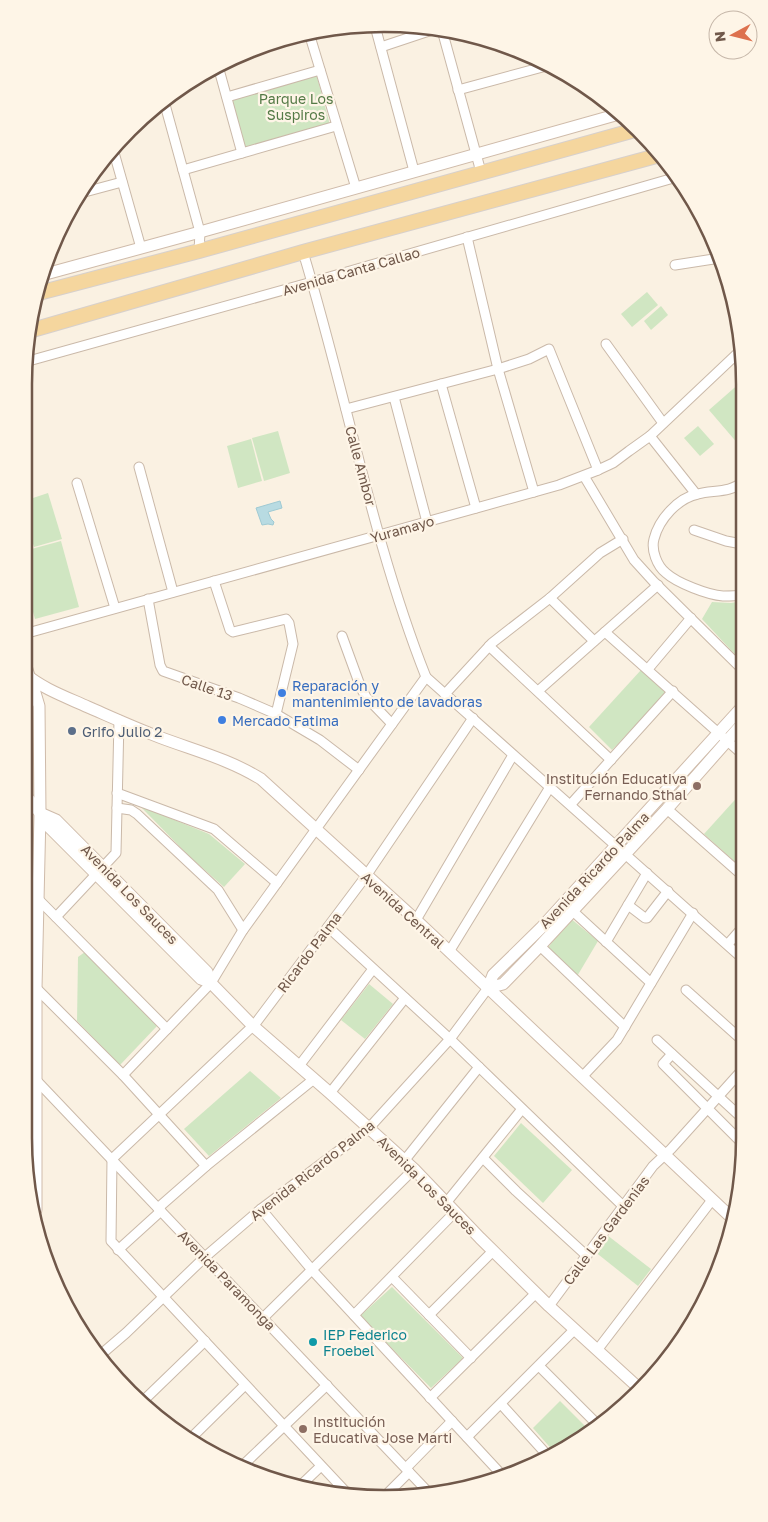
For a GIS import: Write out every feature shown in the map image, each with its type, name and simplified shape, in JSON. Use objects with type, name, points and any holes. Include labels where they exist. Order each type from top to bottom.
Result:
[{"type":"main road","points":[[44,292],[199,251],[629,132]]},
{"type":"main road","points":[[37,329],[303,252],[652,157]]},
{"type":"street","points":[[377,32],[414,171]]},
{"type":"street","points":[[381,47],[418,34]]},
{"type":"street","points":[[444,38],[481,172]]},
{"type":"street","points":[[311,40],[356,188]]},
{"type":"street","points":[[458,90],[538,68]]},
{"type":"street","points":[[227,97],[320,70]]},
{"type":"street","points":[[220,74],[242,153]]},
{"type":"street","points":[[166,108],[200,232],[199,251]]},
{"type":"street","points":[[50,273],[611,116]]},
{"type":"street","points":[[183,170],[336,126]]},
{"type":"street","points":[[115,158],[141,248]]},
{"type":"street","name":"Avenida Canta Callao","points":[[33,359],[669,179]]},
{"type":"street","points":[[92,189],[122,182]]},
{"type":"street","points":[[467,237],[498,369],[534,492]]},
{"type":"street","name":"Calle Ambor","points":[[303,252],[380,536],[411,640],[426,677]]},
{"type":"street","points":[[675,265],[712,258]]},
{"type":"street","points":[[606,344],[663,423]]},
{"type":"street","points":[[346,409],[498,369],[529,359],[549,349],[598,470]]},
{"type":"street","name":"Yuramayo","points":[[32,632],[380,536],[584,476],[613,462],[650,436],[734,356]]},
{"type":"street","points":[[441,384],[476,508]]},
{"type":"street","points":[[394,397],[427,522]]},
{"type":"street","points":[[650,436],[696,494]]},
{"type":"street","points":[[139,467],[173,592]]},
{"type":"street","points":[[584,476],[634,560],[736,663]]},
{"type":"street","points":[[77,483],[114,608]]},
{"type":"street","points":[[736,487],[696,494],[681,502],[663,520],[654,539],[654,556],[664,572],[702,591],[721,596],[736,595]]},
{"type":"street","points":[[694,530],[736,543]]},
{"type":"street","points":[[445,694],[489,646],[550,598],[600,553],[623,539]]},
{"type":"street","points":[[214,581],[230,630],[233,632],[286,619],[289,623],[293,644],[276,714]]},
{"type":"street","points":[[538,692],[658,585]]},
{"type":"street","points":[[550,598],[594,641]]},
{"type":"street","name":"Calle 13","points":[[148,599],[161,669],[167,673],[239,698],[276,714],[320,740],[359,770]]},
{"type":"street","points":[[648,669],[691,618]]},
{"type":"street","points":[[605,632],[736,749]]},
{"type":"street","points":[[342,636],[366,697],[392,724]]},
{"type":"street","points":[[489,646],[611,760]]},
{"type":"street","points":[[123,1075],[211,983],[243,930],[426,677],[736,952]]},
{"type":"street","name":"Avenida Central","points":[[32,679],[56,694],[159,737],[244,768],[260,779],[416,920],[727,1214]]},
{"type":"street","points":[[32,687],[39,706],[40,813],[36,988],[36,1184]]},
{"type":"street","points":[[571,804],[673,691]]},
{"type":"street","name":"Avenida Ricardo Palma","points":[[621,850],[667,809],[723,737],[736,716]]},
{"type":"street","name":"Ricardo Palma","points":[[112,1159],[253,1026],[366,876],[473,718]]},
{"type":"street","points":[[56,917],[116,853],[118,720]]},
{"type":"street","name":"Avenida Ricardo Palma","points":[[105,1351],[205,1257],[260,1209],[370,1128],[450,1039],[488,988],[493,975],[568,907],[723,737],[736,728]]},
{"type":"street","points":[[416,920],[513,755]]},
{"type":"street","points":[[449,952],[550,787]]},
{"type":"street","points":[[117,793],[214,829],[277,883]]},
{"type":"street","name":"Avenida Los Sauces","points":[[32,803],[49,827],[101,870],[200,979],[211,983],[253,1026],[414,1169],[549,1306],[598,1349],[635,1385]]},
{"type":"street","points":[[117,808],[131,810],[137,814],[218,890],[243,930]]},
{"type":"street","points":[[667,809],[736,870]]},
{"type":"street","points":[[606,942],[648,873]]},
{"type":"street","points":[[628,905],[647,918],[668,891]]},
{"type":"street","points":[[38,899],[167,1029]]},
{"type":"street","points":[[32,910],[38,899]]},
{"type":"street","points":[[568,907],[651,983]]},
{"type":"street","name":"Avenida Ricardo Palma","points":[[488,988],[503,984],[540,946],[568,907]]},
{"type":"street","points":[[582,1077],[617,1040],[693,913]]},
{"type":"street","points":[[328,927],[450,1039],[623,1206]]},
{"type":"street","points":[[728,944],[736,934]]},
{"type":"street","points":[[540,946],[624,1027]]},
{"type":"street","points":[[299,1066],[373,969]]},
{"type":"street","points":[[36,988],[123,1075],[206,1166]]},
{"type":"street","points":[[686,990],[736,1035]]},
{"type":"street","points":[[330,1093],[405,998]]},
{"type":"street","points":[[657,1040],[736,1113]]},
{"type":"street","points":[[32,1044],[36,1041]]},
{"type":"street","points":[[672,1054],[663,1064],[736,1136]]},
{"type":"street","points":[[404,1161],[479,1067]]},
{"type":"street","name":"Avenida Paramonga","points":[[32,1075],[424,1487]]},
{"type":"street","name":"Calle Las Gardenias","points":[[549,1306],[653,1166],[671,1149],[736,1077]]},
{"type":"street","points":[[118,1250],[206,1166],[314,1079]]},
{"type":"street","points":[[446,1203],[522,1110]]},
{"type":"street","points":[[483,1158],[587,1256]]},
{"type":"street","points":[[112,1159],[111,1242],[341,1486]]},
{"type":"street","points":[[263,1318],[414,1169]]},
{"type":"street","points":[[598,1349],[712,1200]]},
{"type":"street","points":[[260,1209],[312,1270],[498,1471]]},
{"type":"street","points":[[354,1315],[455,1212]]},
{"type":"street","points":[[429,1315],[493,1251]]},
{"type":"street","points":[[392,1277],[471,1358]]},
{"type":"street","points":[[430,1398],[536,1293]]},
{"type":"street","points":[[466,1437],[575,1330]]},
{"type":"street","points":[[147,1397],[205,1341]]},
{"type":"street","points":[[539,1366],[593,1420]]},
{"type":"street","points":[[195,1434],[245,1385]]},
{"type":"street","points":[[247,1462],[327,1385]]},
{"type":"street","points":[[500,1404],[543,1451]]},
{"type":"street","points":[[391,1490],[452,1421]]},
{"type":"street","points":[[305,1481],[321,1466]]},
{"type":"green space","name":"Parque Los Suspiros","points":[[316,73],[330,125],[242,149],[228,98]]},
{"type":"green space","points":[[647,292],[658,305],[632,327],[621,314]]},
{"type":"green space","points":[[661,306],[668,315],[651,330],[644,321]]},
{"type":"green space","points":[[736,386],[736,442],[709,410]]},
{"type":"green space","points":[[698,426],[714,444],[700,456],[684,438]]},
{"type":"green space","points":[[278,431],[290,473],[264,481],[252,438]]},
{"type":"green space","points":[[251,439],[262,481],[238,488],[227,446]]},
{"type":"green space","points":[[48,493],[62,539],[34,547],[32,541],[32,498]]},
{"type":"green space","points":[[61,541],[79,607],[35,619],[32,608],[32,549]]},
{"type":"green space","points":[[712,602],[736,602],[736,656],[702,619]]},
{"type":"green space","points":[[641,670],[666,693],[612,750],[589,727]]},
{"type":"green space","points":[[736,799],[736,863],[704,834]]},
{"type":"green space","points":[[140,806],[209,834],[245,864],[224,887],[189,856]]},
{"type":"green space","points":[[570,918],[598,941],[576,978],[547,949]]},
{"type":"green space","points":[[85,952],[157,1026],[120,1065],[77,1021],[78,957]]},
{"type":"green space","points":[[369,984],[393,1004],[365,1039],[341,1020]]},
{"type":"green space","points":[[250,1071],[281,1098],[209,1156],[184,1129]]},
{"type":"green space","points":[[521,1123],[572,1170],[543,1203],[494,1156]]},
{"type":"green space","points":[[607,1235],[651,1269],[638,1286],[594,1251]]},
{"type":"green space","points":[[392,1287],[463,1358],[431,1388],[360,1316]]},
{"type":"green space","points":[[560,1401],[585,1426],[550,1447],[533,1428]]},
{"type":"water","points":[[280,501],[282,508],[268,512],[274,522],[273,525],[262,525],[256,508]]},
{"type":"place","name":"Reparación y mantenimiento de lavadoras","points":[[282,693]]},
{"type":"place","name":"Mercado Fatima","points":[[222,720]]},
{"type":"place","name":"Grifo Julio 2","points":[[72,731]]},
{"type":"place","name":"Institución Educativa Fernando Sthal","points":[[697,786]]},
{"type":"place","name":"IEP Federico Froebel","points":[[313,1342]]},
{"type":"place","name":"Institución Educativa Jose Marti","points":[[303,1429]]}]
